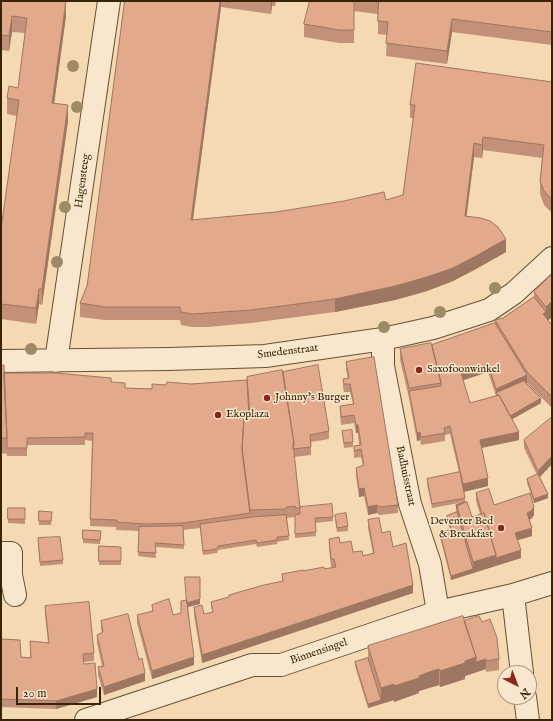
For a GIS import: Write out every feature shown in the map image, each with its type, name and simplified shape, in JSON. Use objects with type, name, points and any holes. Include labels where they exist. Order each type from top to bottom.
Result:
[{"type":"street","name":"Hagensteeg","points":[[56,361],[110,1]]},
{"type":"street","name":"Smedenstraat","points":[[1,361],[265,356],[383,338],[433,328],[489,310],[514,293],[552,258]]},
{"type":"street","name":"Badhuisstraat","points":[[383,338],[383,366],[410,504],[430,564],[438,612]]},
{"type":"street","points":[[1,553],[11,553],[11,575],[15,595]]},
{"type":"street","name":"Binnensingel","points":[[86,720],[252,665],[281,664],[438,612],[513,595],[552,583]]},
{"type":"street","points":[[513,595],[521,665]]},
{"type":"street","points":[[526,705],[528,720]]},
{"type":"building","points":[[1,1],[66,1],[52,103],[68,105],[42,289],[39,289],[36,308],[1,304],[1,229],[19,100],[7,98],[9,86],[18,88],[27,18],[12,16],[9,36],[1,35]]},
{"type":"building","points":[[125,1],[220,1],[191,220],[276,212],[344,201],[384,192],[386,200],[403,195],[415,105],[410,105],[416,63],[552,82],[552,200],[544,191],[540,181],[544,145],[483,137],[482,145],[474,143],[465,216],[490,221],[498,227],[506,239],[453,268],[395,286],[335,299],[251,310],[192,314],[181,312],[180,307],[105,307],[80,303],[87,286]]},
{"type":"building","points":[[310,1],[354,1],[354,30],[339,30],[304,24]]},
{"type":"building","points":[[379,1],[552,1],[552,32],[452,19],[447,51],[386,43],[388,22],[378,21]]},
{"type":"building","points":[[552,274],[552,301],[546,307],[534,292]]},
{"type":"building","points":[[534,297],[546,312],[543,314],[552,325],[552,397],[527,372],[495,320],[503,318]]},
{"type":"building","points":[[495,323],[527,375],[496,389],[488,364],[461,373],[470,403],[499,395],[519,432],[480,440],[488,478],[463,484],[450,426],[444,428],[445,433],[421,437],[420,432],[417,433],[409,391],[441,386],[432,345]]},
{"type":"building","points":[[431,343],[441,383],[409,388],[400,349]]},
{"type":"building","points":[[374,357],[398,505],[379,507],[377,505],[368,507],[364,488],[359,489],[356,468],[364,465],[361,449],[354,451],[354,446],[361,445],[358,425],[356,425],[354,415],[341,417],[340,406],[354,404],[350,384],[344,384],[343,379],[349,378],[346,362]]},
{"type":"building","points":[[1,365],[4,365],[7,438],[1,438]]},
{"type":"building","points":[[318,365],[329,431],[310,435],[311,447],[293,449],[294,443],[283,372]]},
{"type":"building","points":[[282,370],[294,443],[300,508],[295,508],[295,506],[286,507],[286,509],[250,510],[242,448],[244,417],[250,417],[247,377]]},
{"type":"building","points":[[4,373],[56,373],[111,378],[111,382],[125,383],[125,388],[152,389],[152,384],[166,385],[167,382],[191,384],[247,380],[249,417],[244,417],[242,451],[250,513],[183,523],[146,524],[116,522],[117,520],[90,519],[93,433],[85,433],[85,437],[27,438],[27,448],[7,448]]},
{"type":"building","points":[[524,381],[541,398],[510,416],[499,395],[496,393]]},
{"type":"building","points":[[552,417],[552,456],[538,471],[524,440]]},
{"type":"building","points":[[352,430],[353,442],[344,443],[342,431]]},
{"type":"building","points":[[460,472],[465,498],[432,504],[427,479]]},
{"type":"building","points":[[538,474],[548,494],[534,499],[527,479]]},
{"type":"building","points":[[489,489],[494,505],[530,493],[534,507],[527,513],[532,528],[515,533],[521,550],[496,558],[484,513],[482,514],[476,493]]},
{"type":"building","points":[[467,502],[472,517],[484,513],[496,555],[473,562],[457,506]]},
{"type":"building","points":[[332,504],[333,517],[315,518],[316,532],[295,534],[295,515],[300,514],[300,507]]},
{"type":"building","points":[[8,508],[25,508],[25,519],[8,519]]},
{"type":"building","points":[[39,511],[52,512],[51,521],[39,521]]},
{"type":"building","points":[[457,512],[473,569],[451,576],[440,533],[451,529],[447,516]]},
{"type":"building","points":[[346,513],[348,526],[337,528],[335,515]]},
{"type":"building","points":[[286,515],[289,536],[277,537],[277,540],[257,543],[256,540],[218,546],[217,549],[203,551],[200,524],[252,517]]},
{"type":"building","points":[[379,518],[382,533],[390,531],[393,547],[406,543],[413,585],[202,655],[194,607],[202,605],[204,614],[213,612],[211,602],[229,597],[229,595],[283,581],[282,574],[324,567],[324,569],[336,567],[334,559],[331,559],[329,539],[339,537],[340,543],[351,541],[353,552],[362,551],[363,556],[374,553],[368,520]]},
{"type":"building","points":[[183,526],[184,545],[155,543],[156,553],[138,552],[139,527]]},
{"type":"building","points":[[83,530],[101,531],[100,540],[83,539]]},
{"type":"building","points":[[60,537],[63,560],[40,562],[38,538]]},
{"type":"building","points":[[99,546],[121,547],[121,561],[99,561]]},
{"type":"building","points":[[185,577],[200,577],[200,599],[187,603]]},
{"type":"building","points":[[169,599],[173,615],[181,613],[181,601],[187,600],[194,657],[152,671],[137,615],[153,611],[152,605]]},
{"type":"building","points":[[89,602],[94,653],[83,654],[84,664],[95,663],[97,689],[56,701],[1,699],[1,639],[20,640],[21,657],[31,658],[30,641],[49,643],[45,606]]},
{"type":"building","points":[[128,614],[139,660],[142,658],[145,673],[104,687],[98,667],[104,666],[97,635],[103,632],[101,621]]},
{"type":"building","points":[[463,616],[476,657],[465,661],[465,663],[440,671],[439,669],[429,672],[419,676],[419,678],[394,686],[394,684],[381,688],[368,646]]},
{"type":"building","points":[[479,616],[482,622],[490,619],[497,638],[499,659],[486,661],[486,659],[476,662],[476,657],[464,621]]},
{"type":"building","points":[[368,658],[381,700],[368,704],[355,662]]},
{"type":"place","name":"Saxofoonwinkel","points":[[419,370]]},
{"type":"place","name":"Johnny's Burger","points":[[267,398]]},
{"type":"place","name":"Ekoplaza","points":[[218,415]]},
{"type":"place","name":"Deventer Bed & Breakfast","points":[[501,528]]}]
